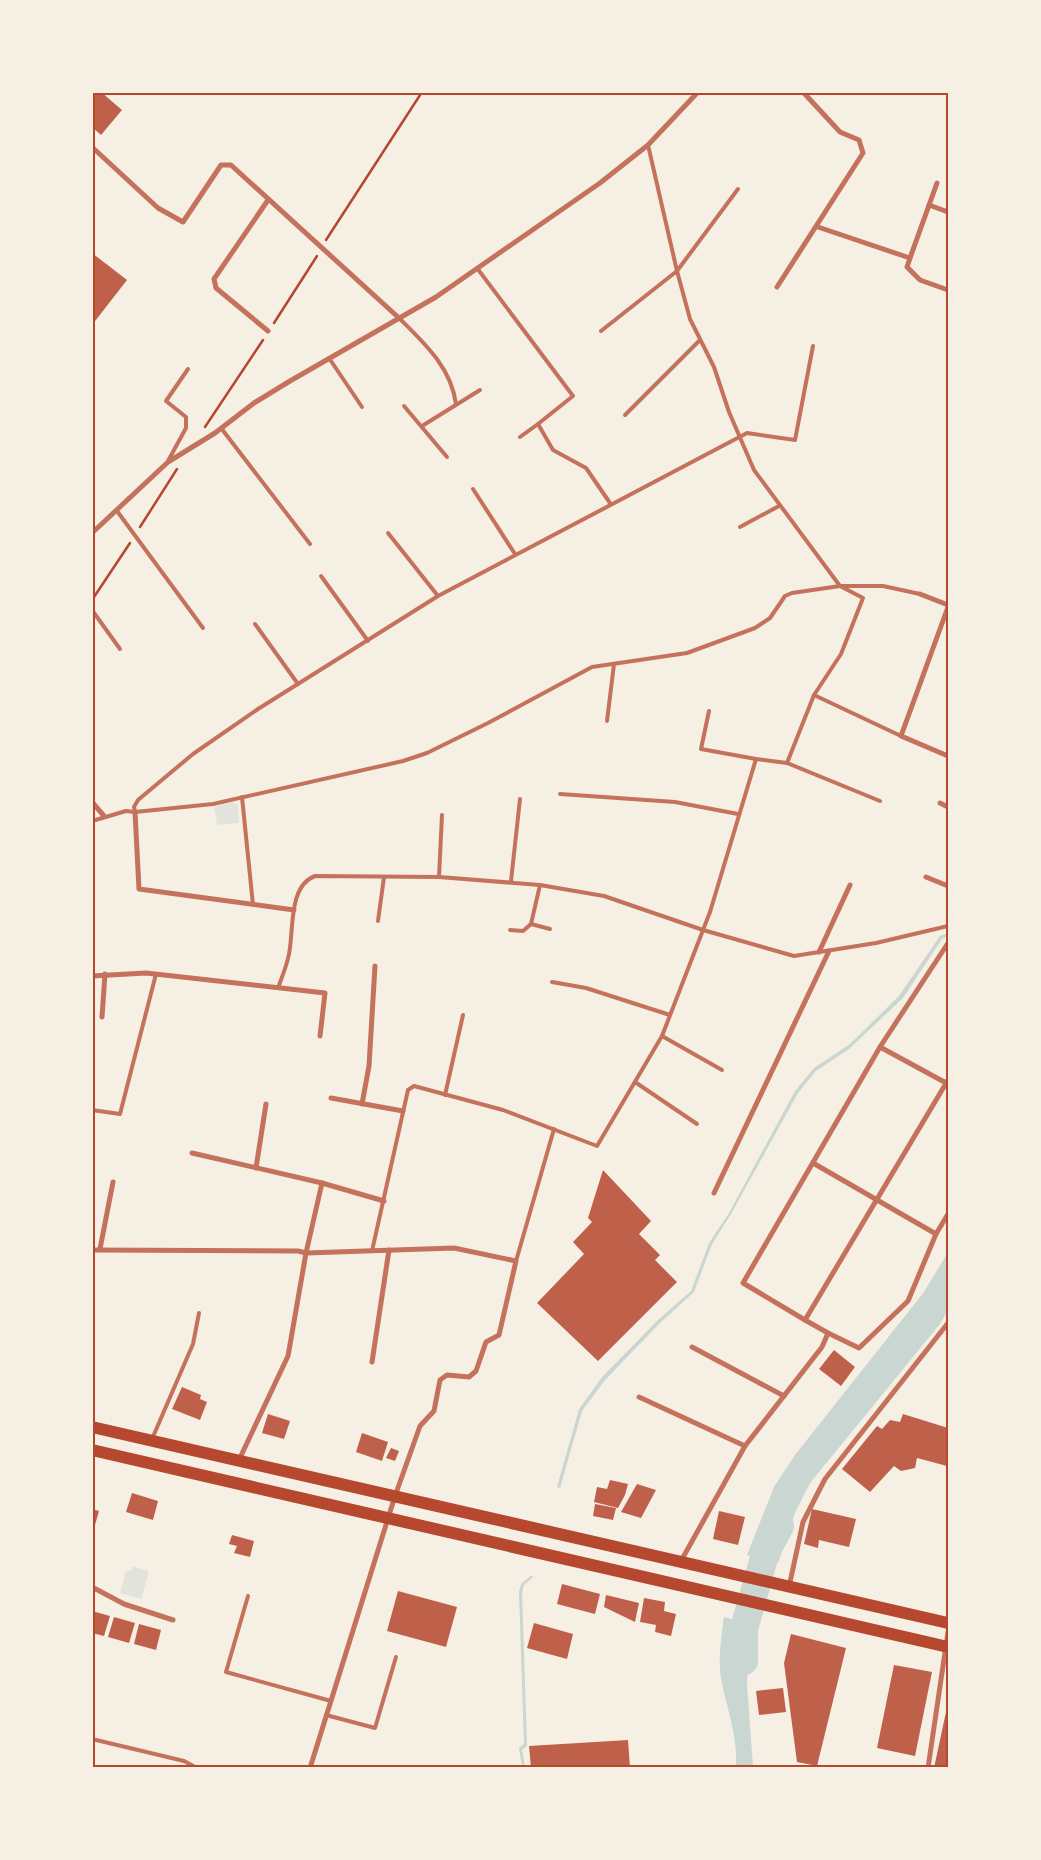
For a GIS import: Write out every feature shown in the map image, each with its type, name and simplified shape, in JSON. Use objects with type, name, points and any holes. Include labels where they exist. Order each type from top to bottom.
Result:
[{"type":"main road","points":[[92,1427],[948,1623]]},
{"type":"main road","points":[[92,1450],[769,1607],[947,1646]]},
{"type":"street","points":[[92,533],[168,462],[191,449],[254,403],[436,297],[600,183],[648,145],[698,92]]},
{"type":"street","points":[[777,287],[864,153],[859,140],[840,132],[803,92]]},
{"type":"street","points":[[92,147],[158,208],[183,222],[221,165],[231,165],[399,318]]},
{"type":"street","points":[[938,183],[907,267],[920,280],[948,290]]},
{"type":"street","points":[[268,200],[214,279],[216,288],[268,331]]},
{"type":"street","points":[[929,205],[948,212]]},
{"type":"street","points":[[818,226],[910,258]]},
{"type":"street","points":[[920,594],[948,606],[902,736],[948,756]]},
{"type":"street","points":[[92,802],[104,816]]},
{"type":"street","points":[[940,803],[948,807]]},
{"type":"street","points":[[135,812],[139,889],[294,910]]},
{"type":"street","points":[[926,877],[948,886]]},
{"type":"street","points":[[819,952],[850,886]]},
{"type":"street","points":[[948,942],[880,1047],[743,1283],[828,1333],[860,1348],[908,1301],[936,1234],[948,1214]]},
{"type":"street","points":[[714,1193],[829,951]]},
{"type":"street","points":[[362,1104],[369,1066],[375,966]]},
{"type":"street","points":[[92,976],[105,974],[156,974],[325,993],[320,1036]]},
{"type":"street","points":[[102,1017],[105,974]]},
{"type":"street","points":[[805,1320],[948,1082],[880,1047]]},
{"type":"street","points":[[332,1098],[403,1112]]},
{"type":"street","points":[[256,1168],[266,1104]]},
{"type":"street","points":[[192,1153],[322,1183],[384,1201]]},
{"type":"street","points":[[813,1163],[936,1234]]},
{"type":"street","points":[[100,1249],[113,1182]]},
{"type":"street","points":[[239,1460],[288,1356],[306,1253],[322,1183]]},
{"type":"street","points":[[92,1250],[298,1251],[306,1253],[454,1248],[516,1261],[499,1336],[486,1342],[476,1372],[469,1377],[447,1375],[440,1380],[434,1411],[420,1426],[395,1496],[310,1768]]},
{"type":"street","points":[[372,1362],[389,1250]]},
{"type":"street","points":[[789,1587],[803,1522],[825,1479],[948,1323]]},
{"type":"street","points":[[681,1561],[745,1446],[822,1348],[828,1333]]},
{"type":"street","points":[[692,1347],[784,1396]]},
{"type":"street","points":[[639,1397],[745,1446]]},
{"type":"street","points":[[92,1587],[124,1604],[173,1620]]},
{"type":"street","points":[[928,1768],[948,1632]]},
{"type":"lane","points":[[648,145],[677,271],[699,341],[714,367],[739,436],[754,470],[840,586],[863,598],[841,654],[814,696],[787,763]]},
{"type":"lane","points":[[601,331],[677,271],[738,189]]},
{"type":"lane","points":[[477,268],[573,396],[520,436]]},
{"type":"lane","points":[[399,318],[433,352],[454,386],[456,404]]},
{"type":"lane","points":[[625,415],[699,341]]},
{"type":"lane","points":[[135,812],[134,807],[138,800],[193,754],[298,684],[368,642],[438,596],[739,436],[747,433],[795,440],[813,346]]},
{"type":"lane","points":[[329,358],[362,407]]},
{"type":"lane","points":[[168,462],[186,428],[186,417],[166,401],[188,369]]},
{"type":"lane","points":[[422,426],[480,390]]},
{"type":"lane","points":[[404,406],[447,457]]},
{"type":"lane","points":[[538,424],[552,450],[586,468],[610,503]]},
{"type":"lane","points":[[221,428],[310,544]]},
{"type":"lane","points":[[473,489],[515,554]]},
{"type":"lane","points":[[740,527],[779,506]]},
{"type":"lane","points":[[117,511],[203,628]]},
{"type":"lane","points":[[388,533],[438,596]]},
{"type":"lane","points":[[321,576],[368,642]]},
{"type":"lane","points":[[92,821],[126,811],[135,812],[213,804],[366,771],[427,753],[592,667],[687,653],[755,628],[770,618],[785,596],[792,592],[840,586],[883,586],[920,594]]},
{"type":"lane","points":[[92,610],[120,649]]},
{"type":"lane","points":[[255,624],[298,684]]},
{"type":"lane","points":[[607,721],[614,664]]},
{"type":"lane","points":[[814,696],[902,736]]},
{"type":"lane","points":[[709,711],[701,749],[787,763],[880,801]]},
{"type":"lane","points":[[372,1251],[408,1090],[414,1086],[503,1110],[597,1146],[662,1036],[703,930],[756,759]]},
{"type":"lane","points":[[560,794],[676,802],[738,814]]},
{"type":"lane","points":[[242,797],[253,905]]},
{"type":"lane","points":[[511,881],[520,799]]},
{"type":"lane","points":[[439,877],[442,815]]},
{"type":"lane","points":[[278,988],[289,956],[294,910],[300,887],[315,876],[439,877],[511,881],[540,885],[604,896],[703,930],[794,956],[876,943],[948,926]]},
{"type":"lane","points":[[378,921],[384,877]]},
{"type":"lane","points":[[510,930],[523,931],[531,924],[540,885]]},
{"type":"lane","points":[[531,924],[550,929]]},
{"type":"lane","points":[[92,1110],[120,1114],[156,974]]},
{"type":"lane","points":[[552,982],[586,988],[670,1014]]},
{"type":"lane","points":[[445,1095],[463,1015]]},
{"type":"lane","points":[[662,1036],[722,1070]]},
{"type":"lane","points":[[635,1082],[697,1124]]},
{"type":"lane","points":[[516,1261],[554,1129]]},
{"type":"lane","points":[[152,1440],[192,1344],[200,1313]]},
{"type":"lane","points":[[248,1596],[226,1672],[331,1701]]},
{"type":"lane","points":[[326,1715],[374,1728],[396,1657]]},
{"type":"lane","points":[[92,1739],[184,1760],[198,1768]]},
{"type":"path","points":[[92,600],[422,92]]},
{"type":"shaded area","points":[[232,802],[238,805],[239,823],[217,825],[214,807]]},
{"type":"shaded area","points":[[948,933],[948,936],[942,939],[903,998],[849,1049],[816,1071],[798,1093],[731,1214],[712,1244],[694,1292],[660,1323],[605,1380],[582,1411],[560,1488],[557,1487],[579,1409],[603,1376],[658,1320],[691,1291],[709,1243],[729,1213],[795,1091],[814,1068],[850,1044],[899,996],[940,936]]},
{"type":"shaded area","points":[[948,1252],[948,1310],[940,1324],[810,1483],[795,1513],[778,1563],[747,1555],[774,1487],[795,1455],[924,1292]]},
{"type":"shaded area","points":[[132,1566],[149,1571],[141,1599],[120,1593],[126,1571],[132,1570]]},
{"type":"shaded area","points":[[532,1575],[533,1577],[524,1585],[522,1593],[527,1746],[522,1750],[525,1767],[522,1767],[519,1748],[524,1744],[519,1592],[521,1584]]},
{"type":"shaded area","points":[[724,1617],[750,1624],[747,1684],[753,1767],[736,1767],[734,1734],[720,1671],[720,1648]]},
{"type":"building","points":[[92,92],[101,92],[122,110],[101,135],[92,127]]},
{"type":"building","points":[[92,253],[127,280],[92,325]]},
{"type":"building","points":[[603,1170],[651,1221],[639,1234],[660,1255],[655,1260],[677,1282],[598,1361],[537,1303],[584,1254],[573,1242],[592,1222],[588,1218]]},
{"type":"building","points":[[834,1350],[855,1367],[841,1386],[819,1369]]},
{"type":"building","points":[[182,1387],[201,1395],[200,1399],[207,1402],[200,1420],[172,1409]]},
{"type":"building","points":[[268,1414],[290,1421],[284,1439],[262,1433]]},
{"type":"building","points":[[903,1414],[948,1428],[947,1466],[917,1458],[915,1468],[901,1471],[894,1466],[870,1492],[842,1469],[877,1426],[882,1429],[890,1420],[900,1422]]},
{"type":"building","points":[[362,1433],[388,1442],[382,1461],[356,1452]]},
{"type":"building","points":[[391,1448],[399,1451],[395,1461],[386,1458]]},
{"type":"building","points":[[610,1480],[628,1484],[618,1508],[594,1502],[597,1487],[607,1489]]},
{"type":"building","points":[[637,1484],[656,1490],[641,1518],[621,1512]]},
{"type":"building","points":[[132,1493],[158,1501],[153,1520],[126,1512]]},
{"type":"building","points":[[595,1504],[616,1508],[613,1520],[593,1516]]},
{"type":"building","points":[[92,1509],[99,1511],[93,1532],[92,1532]]},
{"type":"building","points":[[812,1509],[856,1519],[849,1547],[819,1540],[818,1548],[804,1544]]},
{"type":"building","points":[[719,1511],[745,1517],[738,1545],[713,1539]]},
{"type":"building","points":[[232,1535],[254,1541],[250,1557],[234,1553],[237,1546],[229,1544]]},
{"type":"building","points":[[562,1584],[600,1594],[595,1614],[557,1604]]},
{"type":"building","points":[[398,1591],[457,1607],[446,1647],[387,1631]]},
{"type":"building","points":[[606,1595],[639,1603],[635,1622],[604,1607]]},
{"type":"building","points":[[644,1598],[665,1602],[664,1611],[676,1614],[671,1636],[655,1632],[656,1625],[640,1622]]},
{"type":"building","points":[[92,1611],[110,1616],[104,1636],[92,1633]]},
{"type":"building","points":[[114,1617],[135,1623],[129,1643],[108,1637]]},
{"type":"building","points":[[534,1623],[573,1634],[567,1659],[527,1648]]},
{"type":"building","points":[[139,1624],[161,1630],[156,1650],[134,1644]]},
{"type":"building","points":[[791,1634],[846,1648],[817,1766],[797,1762],[784,1663]]},
{"type":"building","points":[[894,1665],[932,1672],[915,1756],[877,1748]]},
{"type":"building","points":[[783,1688],[786,1712],[759,1715],[756,1691]]},
{"type":"building","points":[[946,1712],[948,1713],[948,1768],[934,1768]]},
{"type":"building","points":[[628,1740],[630,1768],[531,1768],[529,1746]]},
{"type":"waterway","points":[[744,1661],[744,1629],[765,1554],[780,1526]]}]
